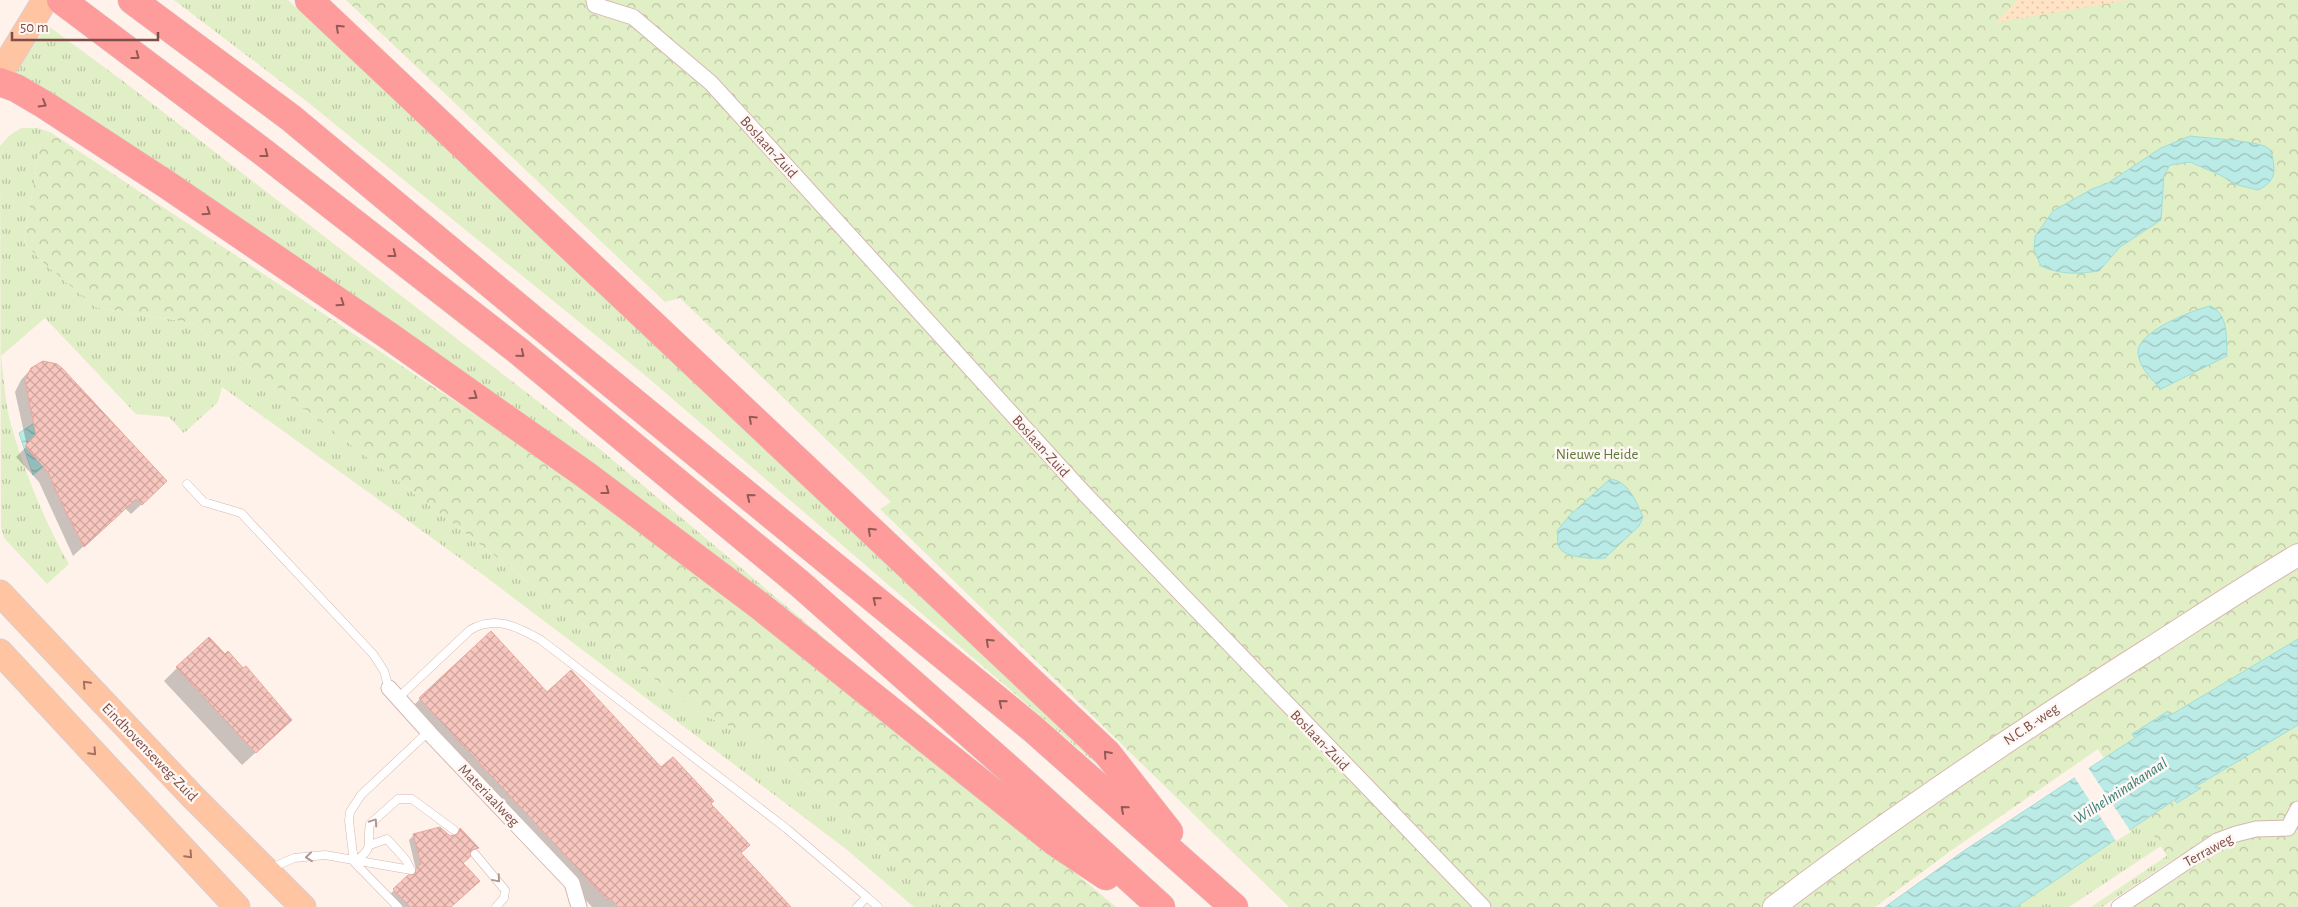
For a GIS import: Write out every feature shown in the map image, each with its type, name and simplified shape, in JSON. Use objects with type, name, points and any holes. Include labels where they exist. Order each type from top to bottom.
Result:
[{"type":"highway","points":[[61,0],[516,349],[799,583],[1000,760],[1161,907]]},
{"type":"highway","points":[[132,0],[291,118],[1033,729],[1234,907]]},
{"type":"highway","points":[[309,0],[1107,753],[1214,888]]},
{"type":"highway","points":[[0,82],[16,88],[45,105],[166,184],[389,336],[570,464],[775,618],[1055,842],[1154,907]]},
{"type":"main road","points":[[0,74],[45,0]]},
{"type":"main road","name":"Eindhovenseweg-Zuid","points":[[0,593],[265,871],[303,907]]},
{"type":"main road","points":[[0,652],[238,907]]},
{"type":"street","name":"Boslaan-Zuid","points":[[594,0],[595,5],[633,17],[711,83],[1083,492],[1483,907]]},
{"type":"street","name":"N.C.B.-weg","points":[[1774,907],[1868,835],[2035,721],[2242,588],[2298,555]]},
{"type":"street","name":"Materiaalweg","points":[[394,693],[428,732],[572,882],[579,907]]},
{"type":"street","name":"Terraweg","points":[[2118,907],[2217,842],[2236,834],[2256,829],[2293,832],[2298,809]]},
{"type":"lane","points":[[187,484],[204,502],[241,513],[373,654],[384,671],[394,693],[470,630],[479,625],[498,622],[523,630],[541,640],[787,829],[878,907]]},
{"type":"lane","points":[[398,907],[354,862],[349,821],[354,803],[428,732]]},
{"type":"lane","points":[[354,862],[367,853],[370,845],[370,824],[398,799],[412,799],[454,830]]},
{"type":"lane","points":[[265,871],[294,858],[325,855],[354,862],[411,870],[406,860],[387,839],[370,845]]},
{"type":"lane","points":[[475,854],[505,890],[504,898],[496,907]]},
{"type":"lane","points":[[856,907],[867,897]]},
{"type":"green space","points":[[174,0],[288,0],[856,528],[1145,806],[646,376],[305,100]]},
{"type":"green space","name":"Nieuwe Heide","points":[[346,0],[2298,0],[2298,907],[2134,907],[2180,876],[2098,749],[1952,850],[1875,907],[1289,907],[880,509],[891,502],[680,298],[665,302]]},
{"type":"green space","points":[[47,25],[123,81],[601,450],[963,755],[12,78]]},
{"type":"green space","points":[[21,128],[37,128],[50,132],[40,146],[24,243],[45,264],[95,307],[193,323],[700,714],[754,736],[952,907],[914,907],[846,849],[482,574],[222,387],[218,402],[184,433],[169,417],[136,414],[45,318],[1,356],[7,408],[16,443],[43,514],[69,564],[47,584],[4,538],[1,527],[0,146],[10,135]]},
{"type":"green space","points":[[50,132],[596,495],[881,711],[1116,907],[952,907],[754,736],[700,714],[193,323],[95,307],[45,264],[24,243],[40,146]]},
{"type":"green space","points":[[2180,796],[2194,824],[2069,907],[2016,907]]},
{"type":"green space","points":[[2214,833],[2102,907],[2091,907],[2174,851]]},
{"type":"sand","points":[[2018,0],[2128,0],[1995,23]]},
{"type":"water","points":[[2190,136],[2254,143],[2268,148],[2272,154],[2274,171],[2272,178],[2268,184],[2258,190],[2234,184],[2222,176],[2190,162],[2170,165],[2164,175],[2161,220],[2120,247],[2099,271],[2069,273],[2041,266],[2034,250],[2035,236],[2053,211],[2092,189],[2108,183],[2161,148]]},
{"type":"water","points":[[2210,306],[2221,315],[2223,320],[2227,356],[2161,389],[2146,373],[2141,363],[2138,353],[2140,345],[2146,337],[2167,323]]},
{"type":"water","points":[[68,401],[70,402],[36,435],[45,465],[33,475],[19,433]]},
{"type":"water","points":[[1610,479],[1622,484],[1631,493],[1643,517],[1639,526],[1605,558],[1573,556],[1562,551],[1558,545],[1557,531],[1569,516]]},
{"type":"water","name":"Wilhelminakanaal","points":[[2298,639],[2298,725],[2195,787],[2201,788],[2177,803],[2175,801],[2180,796],[2016,907],[1885,907],[1965,850],[2147,730],[2134,737],[2132,734],[2168,711],[2170,714],[2159,722]]},
{"type":"pier","points":[[2087,766],[2131,832],[2116,841],[2073,775]]},
{"type":"building","points":[[43,361],[57,364],[62,368],[167,481],[142,505],[136,499],[84,547],[48,472],[25,446],[36,435],[25,381],[31,368]]},
{"type":"building","points":[[491,631],[547,692],[571,670],[661,767],[673,757],[714,801],[711,804],[750,845],[741,853],[791,907],[618,907],[610,898],[607,900],[419,698]]},
{"type":"building","points":[[209,637],[225,654],[228,651],[243,668],[246,666],[292,720],[256,753],[176,667]]},
{"type":"building","points":[[440,827],[450,836],[458,834],[460,828],[479,848],[471,850],[470,857],[463,863],[480,881],[451,907],[410,907],[393,889],[408,875],[415,874],[416,868],[421,864],[413,834]]}]
